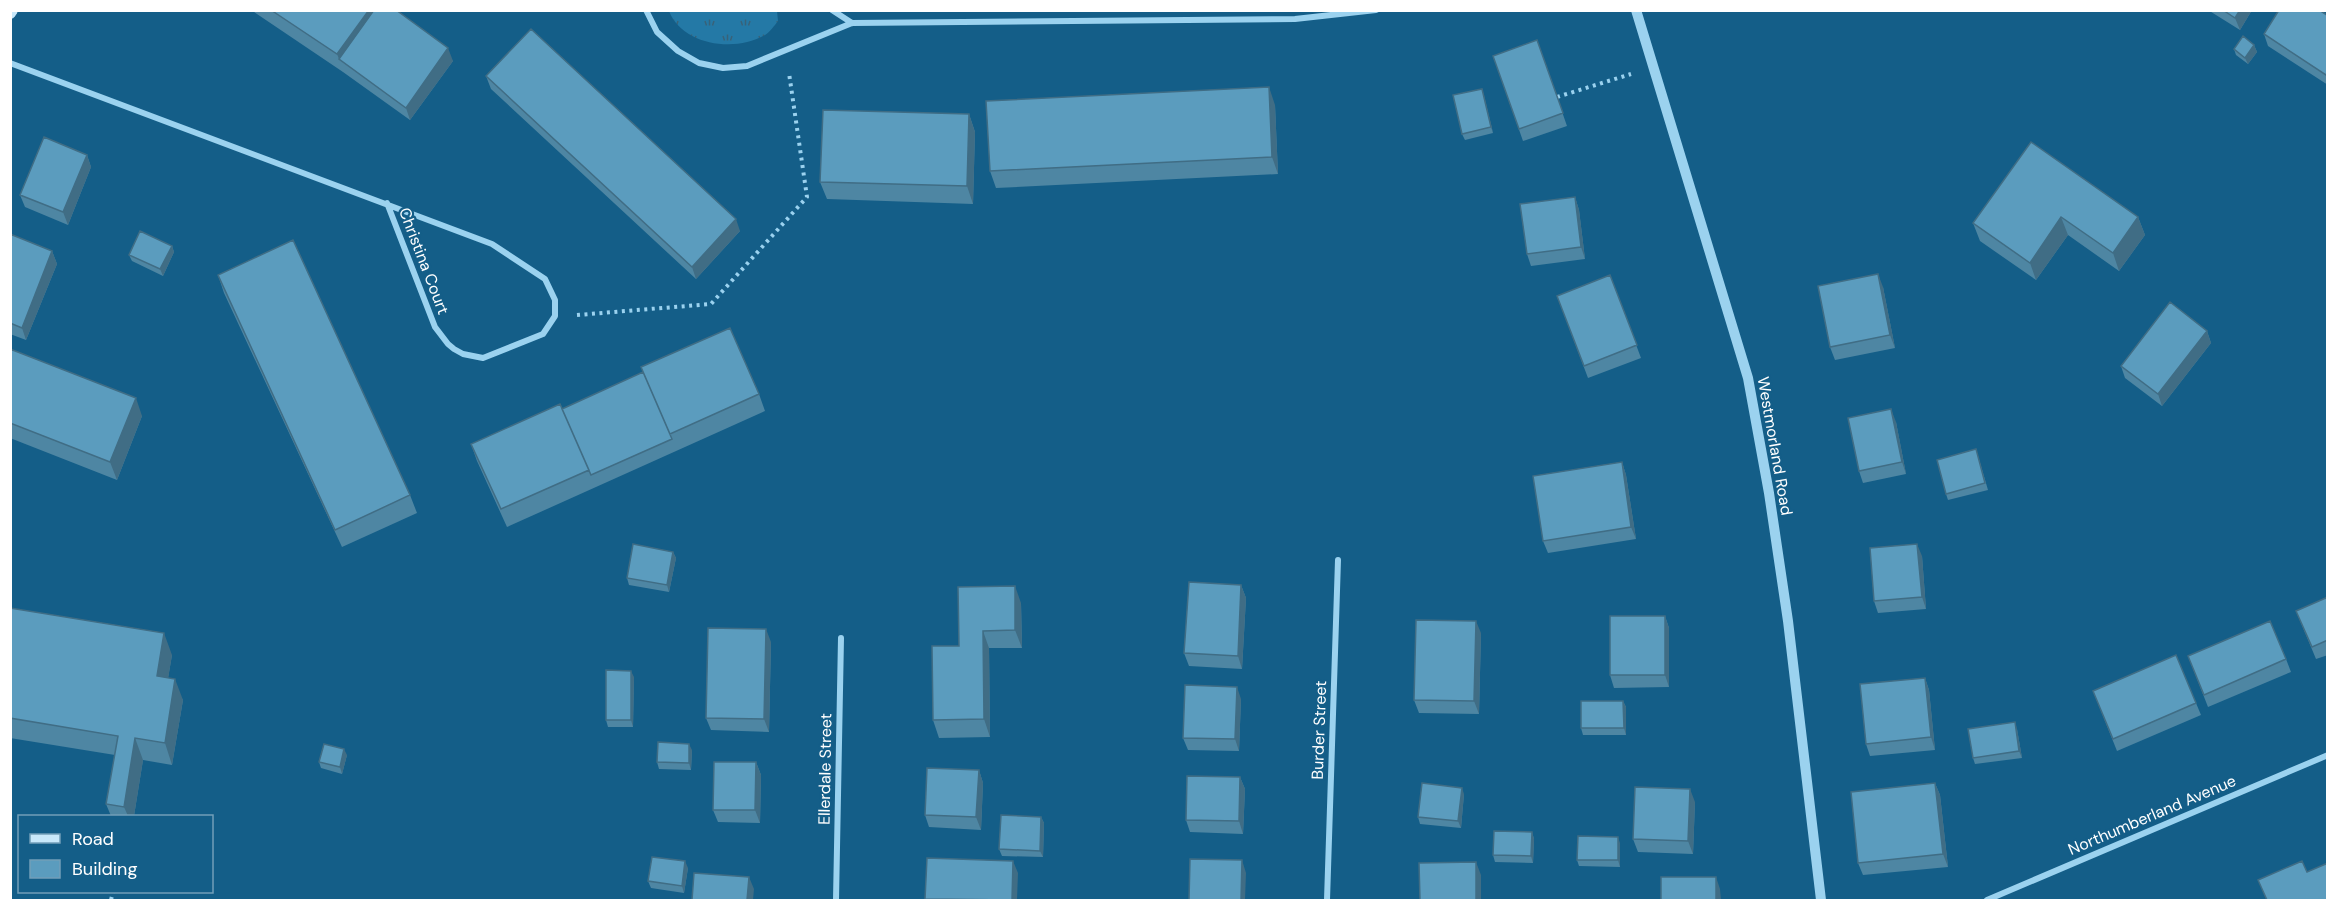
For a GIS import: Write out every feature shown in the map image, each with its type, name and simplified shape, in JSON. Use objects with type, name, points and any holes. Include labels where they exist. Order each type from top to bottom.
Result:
[{"type":"street","points":[[646,10],[657,32],[678,51],[699,63],[723,68],[747,66],[852,23],[1295,19],[1376,10]]},
{"type":"street","points":[[832,10],[852,23]]},
{"type":"street","name":"Westmorland Road","points":[[1636,10],[1748,378],[1769,493],[1788,621],[1821,900]]},
{"type":"street","name":"Christina Court","points":[[10,63],[387,203],[492,244],[545,279],[555,300],[555,316],[543,334],[483,358],[463,354],[448,344],[435,327],[387,203]]},
{"type":"street","name":"Burder Street","points":[[1327,900],[1338,560]]},
{"type":"street","name":"Ellerdale Street","points":[[836,900],[841,639]]},
{"type":"street","name":"Northumberland Avenue","points":[[1987,900],[2328,755]]},
{"type":"path","points":[[555,316],[711,304],[807,198],[786,51]]},
{"type":"path","points":[[1557,97],[1653,67]]},
{"type":"green space","points":[[669,11],[777,11],[778,21],[767,34],[753,41],[725,44],[697,38],[685,32]]},
{"type":"building","points":[[271,10],[369,10],[337,54]]},
{"type":"building","points":[[374,10],[396,10],[448,48],[406,108],[339,59]]},
{"type":"building","points":[[2223,10],[2240,10],[2235,18]]},
{"type":"building","points":[[2279,10],[2319,10],[2328,16],[2328,73],[2326,75],[2264,34]]},
{"type":"building","points":[[531,29],[736,219],[692,267],[486,76]]},
{"type":"building","points":[[2243,36],[2254,45],[2245,58],[2234,49]]},
{"type":"building","points":[[1537,40],[1563,113],[1519,129],[1493,56]]},
{"type":"building","points":[[1269,87],[1272,157],[990,171],[986,101]]},
{"type":"building","points":[[1482,89],[1491,127],[1462,134],[1453,95]]},
{"type":"building","points":[[823,110],[969,114],[967,186],[820,182]]},
{"type":"building","points":[[44,137],[87,155],[63,212],[20,195]]},
{"type":"building","points":[[2031,142],[2138,217],[2113,253],[2061,217],[2030,263],[1973,223]]},
{"type":"building","points":[[1575,197],[1581,247],[1527,254],[1520,204]]},
{"type":"building","points":[[140,231],[172,246],[160,269],[129,255]]},
{"type":"building","points":[[10,234],[52,251],[22,328],[10,323]]},
{"type":"building","points":[[293,240],[410,495],[335,530],[218,275]]},
{"type":"building","points":[[1878,274],[1890,335],[1830,347],[1818,286]]},
{"type":"building","points":[[1610,275],[1637,345],[1584,366],[1557,296]]},
{"type":"building","points":[[2170,302],[2207,331],[2158,394],[2121,366]]},
{"type":"building","points":[[730,328],[759,394],[670,434],[641,367]]},
{"type":"building","points":[[10,349],[136,398],[110,462],[10,423]]},
{"type":"building","points":[[643,372],[672,439],[591,475],[562,409]]},
{"type":"building","points":[[560,404],[589,470],[501,509],[471,444]]},
{"type":"building","points":[[1891,409],[1902,462],[1859,471],[1848,418]]},
{"type":"building","points":[[1976,449],[1985,483],[1946,494],[1937,460]]},
{"type":"building","points":[[1622,462],[1631,527],[1543,541],[1533,476]]},
{"type":"building","points":[[633,544],[673,552],[667,585],[627,578]]},
{"type":"building","points":[[1917,544],[1922,597],[1874,601],[1870,548]]},
{"type":"building","points":[[1189,582],[1241,585],[1238,656],[1184,653]]},
{"type":"building","points":[[1015,586],[1015,630],[983,631],[984,719],[933,720],[932,646],[959,646],[958,587]]},
{"type":"building","points":[[2328,597],[2328,640],[2312,647],[2296,611]]},
{"type":"building","points":[[10,608],[164,633],[157,676],[175,679],[165,743],[135,738],[124,807],[106,804],[118,736],[10,718]]},
{"type":"building","points":[[1610,616],[1665,616],[1665,675],[1610,675]]},
{"type":"building","points":[[1416,620],[1476,621],[1474,701],[1414,700]]},
{"type":"building","points":[[2270,621],[2286,659],[2204,695],[2188,656]]},
{"type":"building","points":[[708,628],[766,629],[764,719],[706,718]]},
{"type":"building","points":[[2176,655],[2196,703],[2113,739],[2093,691]]},
{"type":"building","points":[[606,670],[631,671],[631,720],[606,720]]},
{"type":"building","points":[[1925,678],[1931,737],[1866,744],[1860,684]]},
{"type":"building","points":[[1185,685],[1237,687],[1235,739],[1183,738]]},
{"type":"building","points":[[1581,701],[1623,701],[1624,728],[1581,728]]},
{"type":"building","points":[[2015,722],[2019,751],[1973,758],[1968,729]]},
{"type":"building","points":[[658,742],[689,744],[689,763],[657,762]]},
{"type":"building","points":[[324,744],[344,749],[340,767],[319,762]]},
{"type":"building","points":[[714,762],[756,762],[755,810],[713,810]]},
{"type":"building","points":[[927,768],[979,770],[976,817],[925,815]]},
{"type":"building","points":[[1187,776],[1240,777],[1239,821],[1186,820]]},
{"type":"building","points":[[1422,783],[1462,788],[1458,821],[1418,817]]},
{"type":"building","points":[[1935,783],[1943,854],[1858,863],[1851,792]]},
{"type":"building","points":[[1635,787],[1690,789],[1688,841],[1633,839]]},
{"type":"building","points":[[1001,815],[1041,817],[1040,851],[999,849]]},
{"type":"building","points":[[1494,831],[1532,832],[1531,856],[1493,855]]},
{"type":"building","points":[[1578,836],[1618,837],[1618,860],[1577,860]]},
{"type":"building","points":[[652,857],[685,861],[682,886],[648,881]]},
{"type":"building","points":[[927,858],[1013,861],[1012,900],[925,899]]},
{"type":"building","points":[[1190,859],[1242,860],[1241,900],[1189,900]]},
{"type":"building","points":[[2302,861],[2307,872],[2328,863],[2328,900],[2267,900],[2258,880]]},
{"type":"building","points":[[1476,862],[1476,900],[1420,900],[1419,863]]},
{"type":"building","points":[[694,873],[749,877],[747,900],[692,900]]},
{"type":"building","points":[[1661,877],[1716,877],[1716,900],[1661,900]]}]
